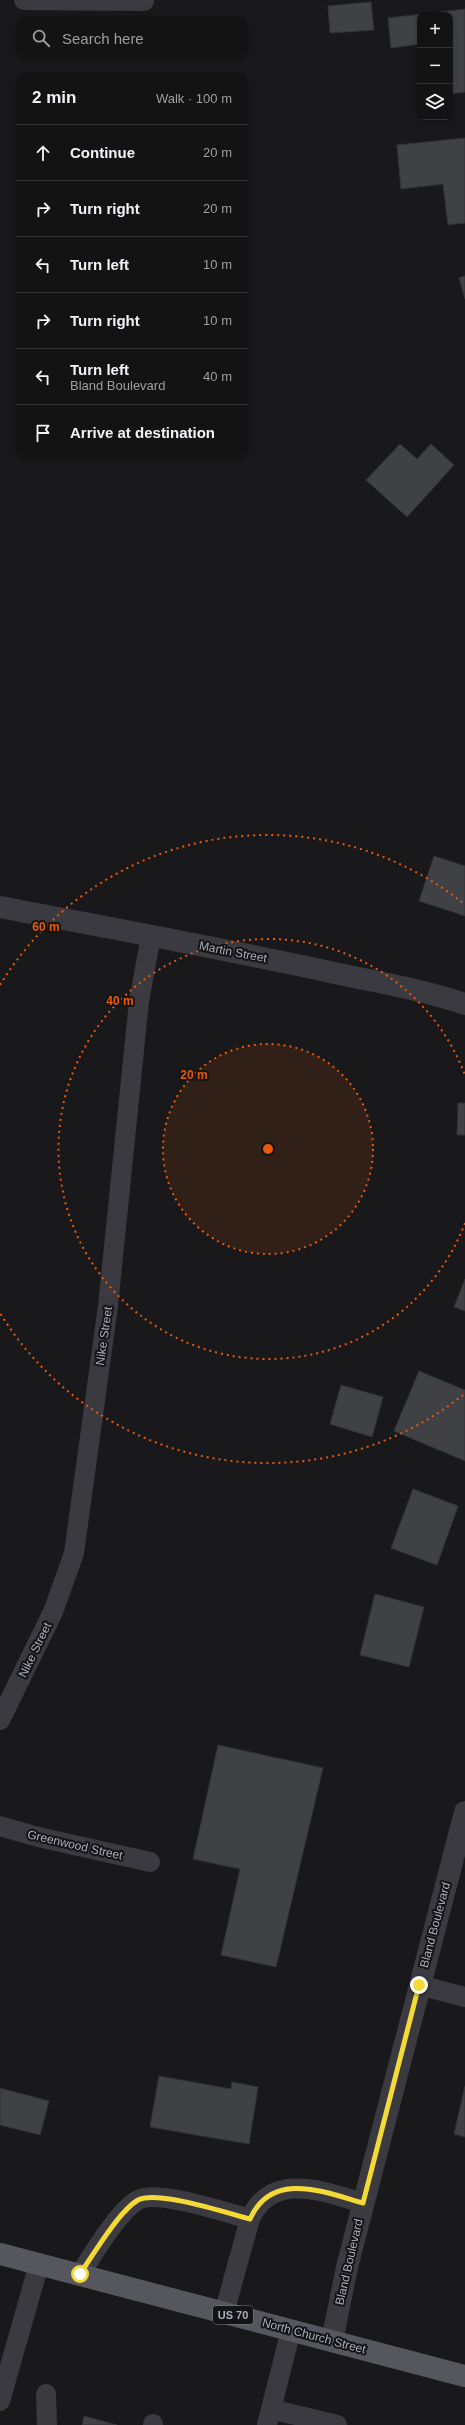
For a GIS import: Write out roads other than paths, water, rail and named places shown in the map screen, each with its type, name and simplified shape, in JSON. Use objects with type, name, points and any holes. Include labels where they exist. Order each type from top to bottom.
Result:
[{"type":"main road","name":"North Church Street","points":[[0,2254],[465,2376]]},
{"type":"street","name":"Martin Street","points":[[0,907],[392,984],[439,995],[465,1004]]},
{"type":"street","name":"Bland Boulevard","points":[[332,2341],[347,2267],[363,2203],[465,1812]]},
{"type":"lane","points":[[24,0],[144,1]]},
{"type":"lane","name":"Nike Street","points":[[0,1720],[53,1612],[74,1553],[108,1306],[139,1001],[151,936]]},
{"type":"lane","name":"Greenwood Street","points":[[0,1826],[38,1837],[150,1862]]},
{"type":"lane","points":[[419,1985],[465,1997]]},
{"type":"lane","points":[[224,2313],[250,2219],[256,2205],[271,2193],[287,2189],[313,2189],[363,2203]]},
{"type":"lane","points":[[80,2274],[123,2213],[138,2200],[158,2196],[250,2219]]},
{"type":"lane","points":[[0,2401],[39,2264]]},
{"type":"lane","points":[[290,2330],[269,2417],[337,2425]]},
{"type":"lane","points":[[46,2394],[47,2425]]}]
